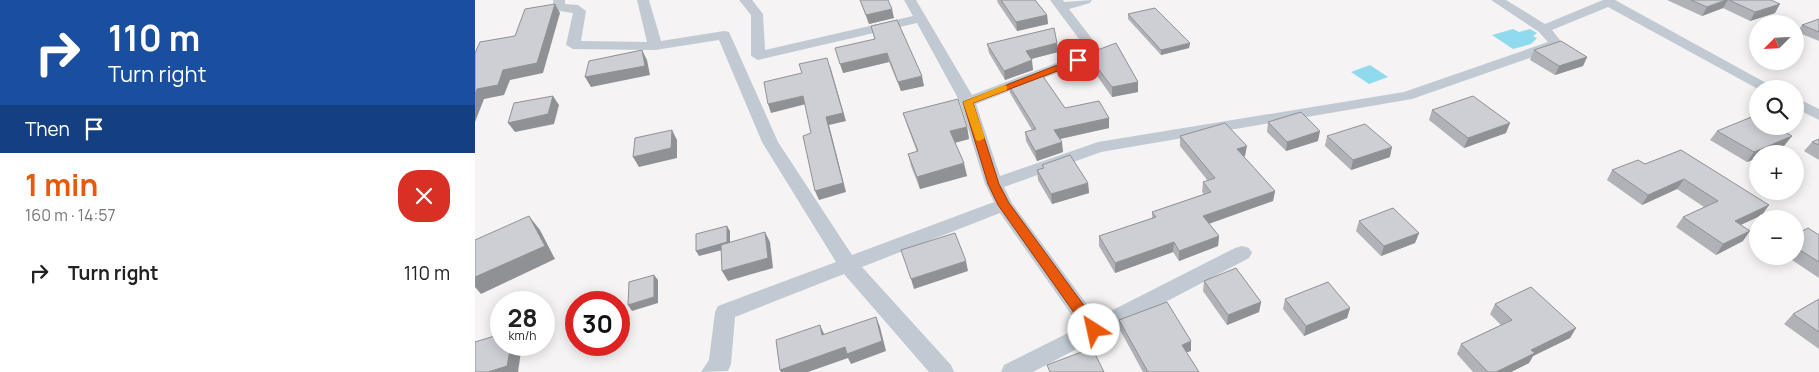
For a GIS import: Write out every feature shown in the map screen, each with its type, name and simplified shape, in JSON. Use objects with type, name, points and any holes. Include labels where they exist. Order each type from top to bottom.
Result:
[{"type":"street","points":[[559,0],[559,7],[573,8],[580,11],[573,45],[655,46],[724,35],[770,142],[848,265],[943,372]]},
{"type":"street","points":[[643,0],[655,46]]},
{"type":"street","points":[[745,0],[757,14],[758,56],[919,18]]},
{"type":"street","points":[[910,0],[968,102],[994,184],[1004,205],[1094,330]]},
{"type":"street","points":[[1058,3],[1086,0]]},
{"type":"street","points":[[994,184],[1098,147],[1407,96],[1556,44],[1544,30],[1497,0]]},
{"type":"street","points":[[1544,30],[1610,1],[1754,80]]},
{"type":"street","points":[[968,102],[1096,53],[1058,3]]},
{"type":"street","points":[[1804,107],[1819,115]]},
{"type":"street","points":[[711,372],[719,364],[725,312],[1004,205]]},
{"type":"street","points":[[1012,372],[1242,254]]},
{"type":"water","points":[[1513,29],[1519,32],[1530,29],[1537,33],[1533,36],[1537,38],[1531,44],[1513,49],[1492,35]]},
{"type":"water","points":[[1370,65],[1388,77],[1369,84],[1351,72]]},
{"type":"building","points":[[860,0],[888,0],[892,9],[866,15]]},
{"type":"building","points":[[1001,0],[1035,0],[1047,15],[1016,22]]},
{"type":"building","points":[[1691,0],[1726,0],[1707,7]]},
{"type":"building","points":[[1729,0],[1771,0],[1780,4],[1755,12]]},
{"type":"building","points":[[555,4],[537,63],[503,70],[498,85],[477,89],[475,94],[475,53],[480,42],[515,36],[525,9]]},
{"type":"building","points":[[1155,8],[1190,43],[1161,50],[1128,14]]},
{"type":"building","points":[[1819,19],[1819,32],[1804,26]]},
{"type":"building","points":[[897,20],[922,76],[898,82],[887,53],[840,64],[835,48],[875,39],[871,26]]},
{"type":"building","points":[[1054,28],[1057,43],[1026,51],[1032,60],[1004,71],[987,44]]},
{"type":"building","points":[[1561,41],[1587,57],[1559,66],[1534,50]]},
{"type":"building","points":[[1116,43],[1138,82],[1112,87],[1087,54]]},
{"type":"building","points":[[642,50],[645,66],[585,77],[589,61]]},
{"type":"building","points":[[827,58],[843,113],[826,117],[843,183],[815,191],[803,136],[811,133],[803,96],[768,104],[764,82],[802,73],[799,64]]},
{"type":"building","points":[[1040,72],[1065,108],[1099,101],[1109,118],[1054,130],[1062,142],[1035,151],[1025,132],[1036,129],[1008,84]]},
{"type":"building","points":[[553,96],[548,114],[508,123],[514,103]]},
{"type":"building","points":[[1473,96],[1510,123],[1468,138],[1432,110]]},
{"type":"building","points":[[958,99],[967,127],[950,131],[964,163],[917,177],[908,154],[918,151],[903,113]]},
{"type":"building","points":[[1301,112],[1320,131],[1287,142],[1268,122]]},
{"type":"building","points":[[1749,118],[1749,135],[1792,136],[1771,145],[1749,145],[1749,149],[1717,131]]},
{"type":"building","points":[[1225,123],[1247,146],[1237,149],[1275,191],[1203,216],[1219,236],[1179,251],[1174,242],[1115,263],[1099,236],[1156,217],[1152,212],[1211,192],[1203,182],[1215,178],[1180,136]]},
{"type":"building","points":[[1365,124],[1392,147],[1353,160],[1327,136]]},
{"type":"building","points":[[672,130],[671,148],[633,157],[635,138]]},
{"type":"building","points":[[1819,139],[1819,145],[1812,142]]},
{"type":"building","points":[[1681,150],[1749,192],[1749,200],[1761,200],[1769,205],[1758,210],[1749,210],[1749,214],[1735,221],[1749,231],[1723,244],[1683,217],[1718,201],[1684,179],[1648,195],[1612,170],[1638,160],[1645,164]]},
{"type":"building","points":[[1070,155],[1088,183],[1051,194],[1037,170],[1044,168],[1042,165]]},
{"type":"building","points":[[1393,208],[1419,233],[1384,246],[1359,221]]},
{"type":"building","points":[[529,216],[545,246],[475,277],[475,240]]},
{"type":"building","points":[[727,226],[727,242],[696,251],[696,234]]},
{"type":"building","points":[[1808,228],[1819,235],[1819,262],[1804,253],[1804,230]]},
{"type":"building","points":[[765,232],[768,258],[722,271],[721,245]]},
{"type":"building","points":[[955,233],[966,261],[911,279],[901,250]]},
{"type":"building","points":[[1236,268],[1261,302],[1228,315],[1204,281]]},
{"type":"building","points":[[654,275],[654,297],[630,304],[629,282]]},
{"type":"building","points":[[1328,282],[1350,308],[1306,326],[1285,299]]},
{"type":"building","points":[[1531,287],[1576,328],[1531,350],[1535,353],[1496,372],[1488,372],[1461,344],[1512,320],[1495,304]]},
{"type":"building","points":[[1819,299],[1819,332],[1793,314]]},
{"type":"building","points":[[1167,302],[1191,341],[1182,345],[1199,372],[1148,372],[1119,320]]},
{"type":"building","points":[[876,317],[882,341],[847,354],[845,347],[780,370],[776,340],[820,325],[822,335]]},
{"type":"building","points":[[490,337],[490,356],[509,356],[507,366],[488,372],[475,372],[475,342]]},
{"type":"building","points":[[1092,348],[1104,372],[1050,372],[1047,365]]},
{"type":"slow traffic","points":[[979,138],[968,102],[1004,88]]},
{"type":"route","points":[[1078,60],[968,102],[994,184],[1004,205],[1094,330]]}]
